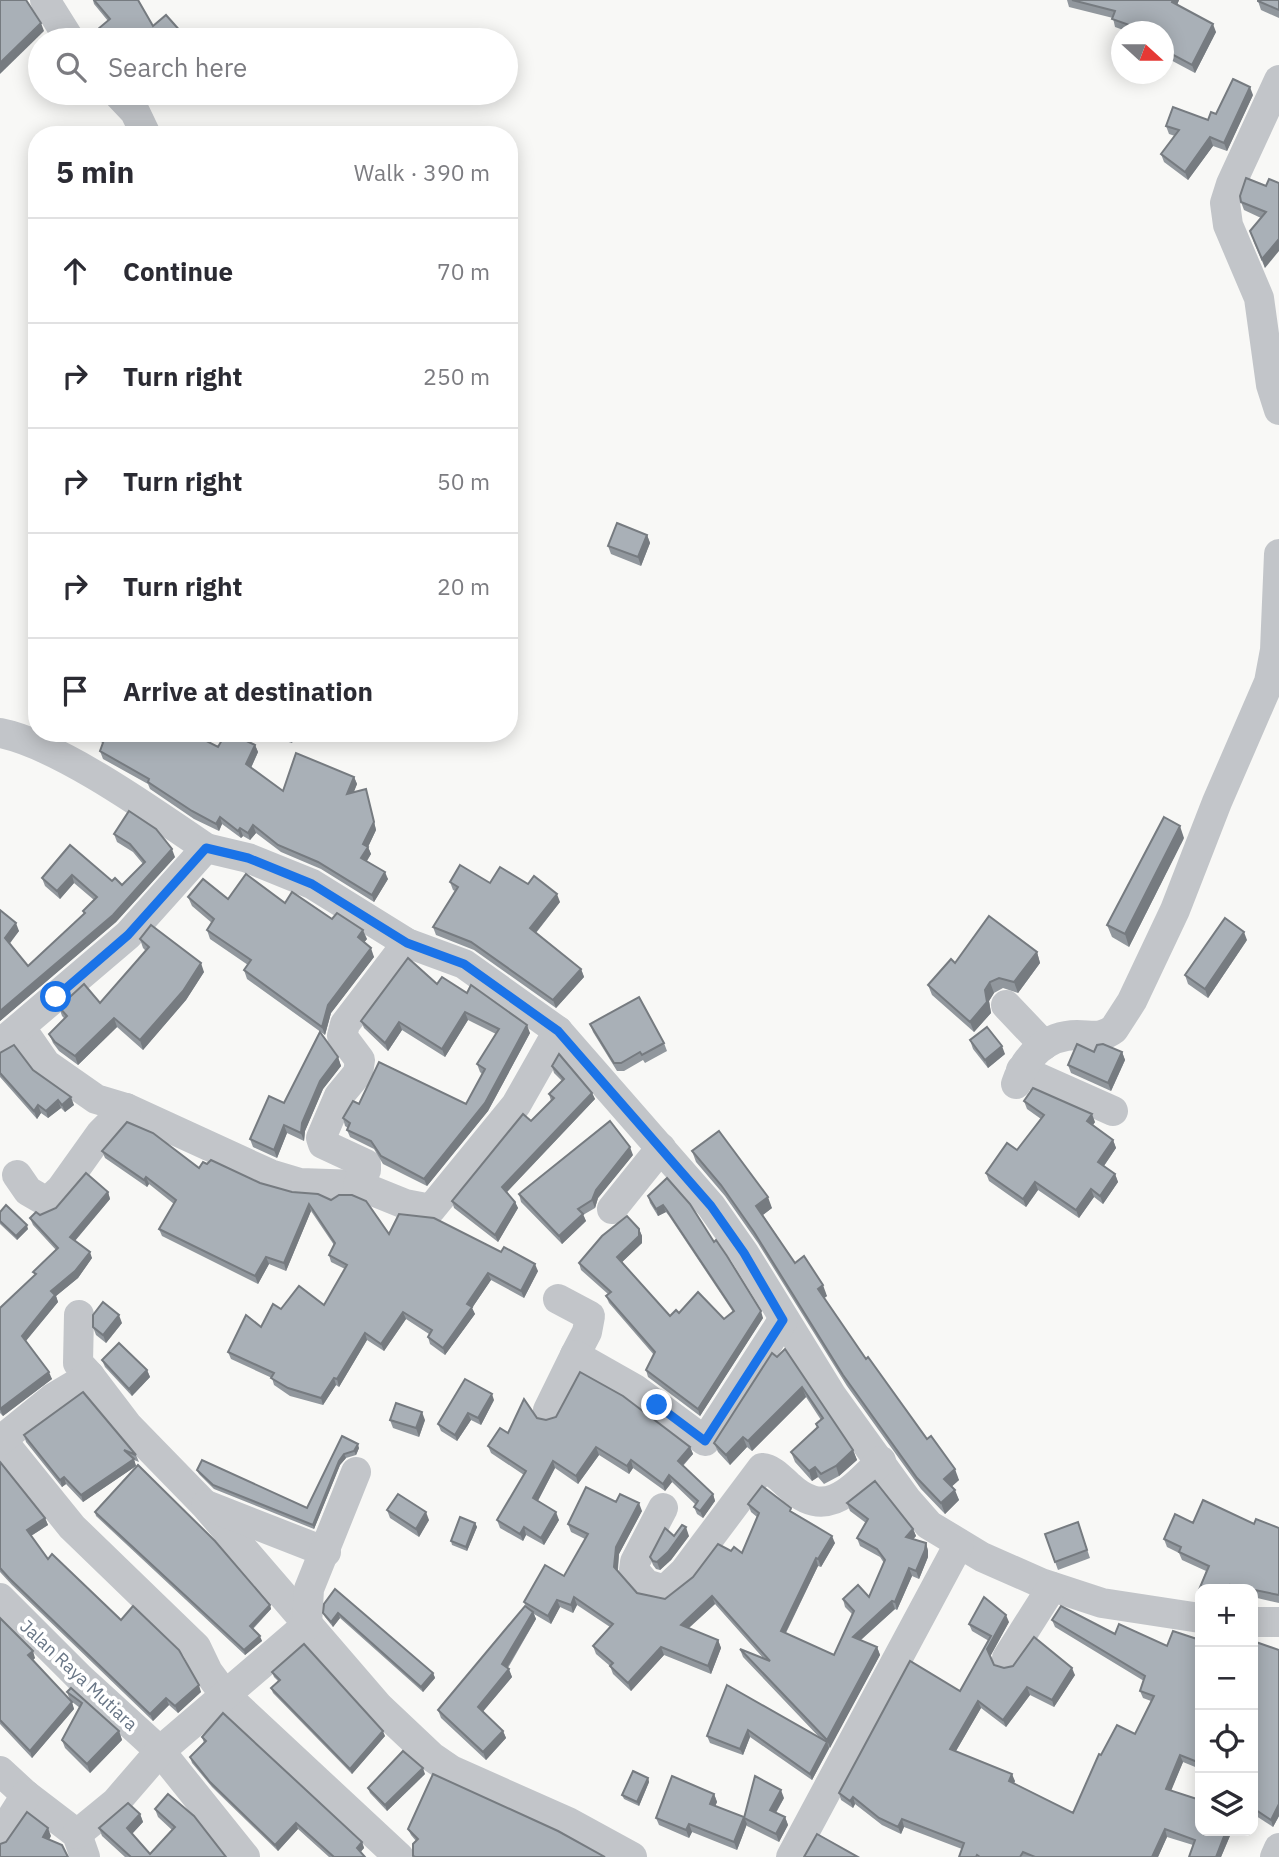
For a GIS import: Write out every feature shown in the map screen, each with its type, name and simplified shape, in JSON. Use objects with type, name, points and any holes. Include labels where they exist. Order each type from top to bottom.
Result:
[{"type":"street","points":[[45,0],[62,28]]},
{"type":"street","points":[[1279,80],[1231,184],[1225,203],[1228,225],[1259,298],[1271,385],[1279,410]]},
{"type":"street","points":[[128,105],[142,126]]},
{"type":"street","points":[[1112,1111],[1019,1077],[1028,1058],[1044,1045],[1063,1036],[1106,1035],[1114,1029],[1156,954],[1269,682],[1275,650],[1279,554]]},
{"type":"street","points":[[0,733],[28,741]]},
{"type":"street","points":[[30,742],[69,762],[206,848],[248,858],[312,884],[407,943],[464,964],[558,1031],[711,1206],[744,1253],[832,1396],[907,1500],[929,1525],[959,1544],[1052,1587],[1102,1604],[1195,1617]]},
{"type":"street","points":[[206,848],[128,935],[10,1036],[96,1099],[125,1108],[270,1174],[300,1183],[358,1185],[405,1204],[431,1209],[516,1104],[558,1031]]},
{"type":"street","points":[[358,1185],[366,1170],[366,1164],[323,1144],[321,1138],[339,1096],[358,1073],[360,1060],[342,1036],[345,1024],[407,943]]},
{"type":"street","points":[[1006,1004],[1044,1045]]},
{"type":"street","points":[[17,1175],[28,1191],[47,1202],[61,1189],[101,1133],[125,1108]]},
{"type":"street","points":[[612,1209],[661,1148]]},
{"type":"street","points":[[548,1410],[587,1332],[590,1316],[558,1299]]},
{"type":"street","points":[[79,1315],[78,1363],[128,1426],[205,1505],[307,1626],[380,1707],[432,1757],[452,1770],[568,1822],[630,1857]]},
{"type":"street","points":[[575,1355],[635,1389],[705,1441],[783,1320]]},
{"type":"street","points":[[90,1376],[53,1398],[1,1439],[72,1527],[196,1647],[208,1672],[225,1695],[399,1857]]},
{"type":"street","points":[[663,1508],[635,1562],[634,1570],[646,1584],[665,1590],[684,1572],[762,1468],[773,1471],[805,1497],[827,1502],[847,1493],[881,1461]]},
{"type":"street","points":[[0,1771],[81,1845],[160,1751],[307,1626],[309,1590],[356,1472]]},
{"type":"street","points":[[205,1505],[326,1552]]},
{"type":"street","points":[[791,1857],[959,1544]]},
{"type":"street","points":[[1007,1658],[1052,1587]]},
{"type":"street","name":"Jalan Raya Mutiara","points":[[0,1598],[80,1678],[160,1751],[245,1857]]},
{"type":"street","points":[[1258,1622],[1279,1622]]},
{"type":"street","points":[[0,1836],[26,1795]]},
{"type":"street","points":[[1275,1857],[1279,1848]]},
{"type":"building","points":[[0,0],[26,0],[41,23],[36,28],[28,28],[28,36],[0,63]]},
{"type":"building","points":[[94,0],[138,0],[153,26],[166,15],[178,28],[99,28],[110,19]]},
{"type":"building","points":[[1072,0],[1173,0],[1172,2],[1213,24],[1192,65],[1174,55],[1174,21],[1118,21],[1112,19],[1115,11]]},
{"type":"building","points":[[1279,0],[1279,10],[1258,1]]},
{"type":"building","points":[[1233,79],[1250,87],[1224,143],[1210,137],[1185,172],[1161,154],[1179,130],[1166,126],[1173,107],[1208,120],[1211,112],[1216,114]]},
{"type":"building","points":[[1246,178],[1266,186],[1269,179],[1279,183],[1279,239],[1262,259],[1250,231],[1266,212],[1241,202],[1240,196]]},
{"type":"building","points":[[617,523],[647,535],[638,557],[608,546]]},
{"type":"building","points":[[103,742],[208,742],[218,747],[221,742],[249,742],[255,745],[246,764],[283,791],[296,753],[354,777],[347,794],[366,789],[374,822],[363,844],[368,847],[361,858],[385,872],[372,895],[318,862],[278,845],[253,825],[248,833],[240,828],[238,831],[220,817],[216,824],[148,782],[149,779],[100,751]]},
{"type":"building","points":[[129,811],[156,829],[172,849],[113,915],[0,1011],[0,910],[16,923],[5,938],[28,966],[85,913],[83,911],[97,897],[72,875],[57,891],[42,878],[70,845],[112,881],[115,878],[122,885],[145,862],[130,844],[114,834]]},
{"type":"building","points":[[1164,817],[1180,826],[1125,934],[1107,925]]},
{"type":"building","points":[[460,865],[490,883],[500,867],[528,884],[534,876],[557,894],[530,928],[581,969],[553,1000],[471,942],[433,927],[458,887],[450,882]]},
{"type":"building","points":[[246,874],[285,903],[292,892],[332,919],[337,913],[363,930],[358,937],[371,948],[328,1005],[322,1027],[244,970],[251,960],[207,930],[214,919],[188,897],[203,879],[228,899]]},
{"type":"building","points":[[989,916],[1037,952],[1014,982],[999,978],[990,982],[985,990],[987,1002],[970,1022],[928,985],[951,959],[955,963]]},
{"type":"building","points":[[1225,918],[1244,932],[1205,989],[1185,975]]},
{"type":"building","points":[[151,925],[201,963],[183,991],[140,1040],[114,1018],[75,1056],[55,1042],[49,1034],[67,1016],[59,1007],[84,984],[100,1003],[149,947],[140,939]]},
{"type":"building","points":[[408,958],[437,984],[442,977],[467,993],[471,985],[527,1025],[485,1103],[424,1179],[381,1156],[371,1141],[347,1130],[350,1123],[343,1118],[353,1101],[359,1104],[379,1062],[466,1104],[485,1069],[477,1064],[499,1029],[465,1012],[442,1049],[399,1022],[385,1043],[361,1021]]},
{"type":"building","points":[[639,997],[664,1043],[642,1055],[640,1052],[621,1063],[614,1063],[590,1024]]},
{"type":"building","points":[[987,1027],[1002,1046],[985,1060],[970,1040]]},
{"type":"building","points":[[320,1032],[338,1057],[320,1081],[302,1123],[301,1133],[284,1125],[274,1150],[250,1139],[269,1096],[284,1103]]},
{"type":"building","points":[[1077,1044],[1094,1052],[1097,1045],[1103,1044],[1122,1052],[1108,1083],[1068,1065]]},
{"type":"building","points":[[14,1045],[33,1070],[71,1097],[62,1105],[58,1100],[46,1111],[38,1105],[34,1111],[0,1073],[0,1053]]},
{"type":"building","points":[[559,1054],[592,1093],[502,1187],[515,1202],[495,1235],[452,1201],[523,1114],[531,1121],[554,1098],[549,1094],[564,1079],[552,1066]]},
{"type":"building","points":[[1033,1088],[1092,1114],[1087,1121],[1113,1140],[1098,1162],[1115,1174],[1100,1196],[1091,1189],[1076,1210],[1035,1182],[1023,1199],[986,1173],[1007,1143],[1017,1150],[1044,1115],[1024,1101]]},
{"type":"building","points":[[610,1121],[630,1147],[596,1190],[592,1200],[578,1209],[583,1214],[559,1236],[519,1194]]},
{"type":"building","points":[[127,1122],[153,1133],[199,1168],[203,1162],[207,1164],[211,1160],[260,1183],[292,1192],[318,1194],[331,1200],[339,1195],[352,1195],[366,1201],[389,1234],[399,1214],[434,1218],[501,1252],[504,1247],[535,1264],[521,1291],[488,1273],[467,1304],[472,1307],[443,1348],[428,1337],[432,1330],[403,1312],[381,1344],[365,1333],[337,1379],[334,1378],[321,1398],[288,1388],[271,1378],[274,1373],[228,1352],[246,1315],[261,1327],[273,1304],[281,1309],[299,1286],[324,1305],[347,1265],[329,1255],[335,1243],[309,1204],[284,1263],[266,1257],[255,1276],[159,1229],[176,1200],[146,1177],[144,1180],[102,1151]]},
{"type":"building","points":[[719,1131],[768,1197],[756,1206],[795,1263],[804,1256],[823,1285],[818,1289],[866,1359],[868,1357],[927,1439],[931,1436],[955,1469],[944,1479],[955,1490],[941,1503],[917,1478],[843,1375],[754,1232],[721,1185],[692,1151]]},
{"type":"building","points":[[86,1173],[108,1192],[70,1237],[90,1252],[75,1271],[51,1291],[55,1295],[22,1336],[49,1372],[0,1409],[0,1308],[36,1274],[33,1272],[58,1248],[30,1218],[36,1212],[40,1215],[56,1208]]},
{"type":"building","points":[[667,1178],[690,1204],[714,1242],[716,1240],[761,1311],[698,1409],[646,1370],[655,1352],[606,1296],[611,1292],[579,1263],[602,1236],[627,1216],[639,1229],[639,1236],[617,1257],[670,1316],[676,1310],[679,1313],[698,1292],[724,1319],[734,1311],[666,1209],[663,1205],[656,1209],[648,1196]]},
{"type":"building","points":[[6,1205],[27,1225],[16,1236],[0,1221],[0,1212]]},
{"type":"building","points":[[103,1302],[119,1315],[103,1335],[93,1327],[93,1315]]},
{"type":"building","points":[[119,1343],[147,1370],[129,1389],[102,1360]]},
{"type":"building","points":[[785,1349],[853,1450],[836,1466],[821,1474],[815,1467],[809,1471],[791,1452],[818,1427],[816,1424],[823,1418],[802,1387],[748,1441],[743,1437],[726,1455],[714,1443],[772,1353],[777,1357]]},
{"type":"building","points":[[580,1372],[623,1396],[690,1447],[678,1461],[713,1494],[700,1511],[694,1507],[698,1501],[669,1475],[663,1484],[631,1460],[627,1466],[596,1447],[576,1476],[553,1461],[533,1498],[556,1512],[541,1538],[524,1527],[520,1534],[497,1520],[526,1471],[488,1446],[500,1428],[508,1433],[524,1399],[537,1418],[546,1420],[556,1417]]},
{"type":"building","points":[[465,1379],[492,1394],[478,1418],[468,1413],[455,1435],[438,1424]]},
{"type":"building","points":[[83,1392],[136,1455],[124,1450],[134,1459],[81,1495],[64,1477],[60,1480],[24,1435]]},
{"type":"building","points":[[396,1403],[422,1412],[416,1428],[390,1420]]},
{"type":"building","points":[[342,1436],[358,1444],[354,1451],[344,1454],[339,1461],[313,1525],[213,1485],[197,1470],[202,1460],[307,1508]]},
{"type":"building","points":[[0,1462],[45,1518],[27,1530],[48,1559],[52,1554],[121,1620],[133,1606],[179,1650],[199,1685],[175,1706],[166,1698],[150,1714],[0,1568]]},
{"type":"building","points":[[138,1465],[215,1541],[270,1605],[250,1626],[260,1636],[244,1650],[95,1512]]},
{"type":"building","points":[[875,1481],[913,1529],[906,1537],[926,1543],[925,1550],[916,1571],[909,1568],[895,1602],[892,1601],[853,1637],[877,1647],[827,1740],[740,1649],[770,1661],[712,1596],[681,1625],[718,1640],[708,1666],[661,1647],[628,1683],[610,1666],[613,1663],[593,1646],[613,1624],[574,1597],[571,1605],[557,1600],[548,1616],[524,1602],[545,1565],[564,1576],[588,1534],[568,1524],[586,1487],[616,1502],[620,1494],[639,1503],[616,1547],[614,1567],[637,1593],[665,1599],[693,1577],[718,1544],[731,1551],[734,1547],[742,1553],[759,1513],[748,1504],[762,1486],[791,1508],[790,1511],[832,1536],[818,1559],[816,1558],[781,1631],[834,1655],[854,1611],[843,1599],[858,1585],[869,1597],[885,1560],[877,1549],[857,1538],[868,1519],[847,1503]]},
{"type":"building","points":[[398,1494],[426,1512],[416,1529],[387,1510]]},
{"type":"building","points":[[1203,1500],[1254,1524],[1256,1519],[1279,1528],[1279,1595],[1258,1591],[1258,1584],[1201,1584],[1209,1566],[1179,1552],[1181,1547],[1164,1539],[1175,1514],[1193,1523]]},
{"type":"building","points":[[460,1517],[475,1523],[466,1547],[451,1541]]},
{"type":"building","points":[[1078,1522],[1087,1550],[1055,1562],[1045,1534]]},
{"type":"building","points":[[682,1525],[686,1527],[668,1552],[657,1562],[653,1561],[650,1557],[665,1528],[674,1536]]},
{"type":"building","points":[[335,1589],[433,1673],[421,1687],[338,1613],[331,1622],[323,1613],[324,1604]]},
{"type":"building","points":[[984,1597],[1006,1615],[987,1649],[994,1665],[1004,1668],[1013,1666],[1034,1637],[1072,1668],[1052,1700],[1027,1687],[1003,1720],[978,1701],[950,1749],[1012,1774],[1009,1781],[1073,1813],[1099,1754],[1101,1755],[1117,1725],[1135,1734],[1154,1696],[1140,1691],[1145,1676],[1052,1620],[1061,1606],[1115,1634],[1119,1624],[1167,1646],[1173,1631],[1195,1638],[1195,1761],[1180,1755],[1166,1789],[1195,1798],[1195,1836],[1224,1836],[1216,1857],[1189,1857],[1195,1840],[1165,1829],[1152,1857],[1035,1857],[1023,1852],[1020,1857],[959,1857],[964,1843],[902,1819],[898,1827],[879,1818],[853,1797],[850,1801],[839,1793],[910,1661],[960,1691],[991,1636],[969,1624]]},
{"type":"building","points":[[525,1606],[533,1612],[502,1664],[509,1669],[478,1707],[503,1731],[483,1752],[438,1710]]},
{"type":"building","points":[[0,1618],[33,1651],[28,1655],[72,1702],[30,1751],[0,1720]]},
{"type":"building","points":[[1258,1643],[1279,1650],[1279,1804],[1271,1820],[1258,1811]]},
{"type":"building","points":[[304,1644],[383,1731],[350,1769],[271,1688],[280,1680],[272,1672]]},
{"type":"building","points":[[727,1685],[827,1742],[810,1774],[748,1730],[740,1749],[707,1736]]},
{"type":"building","points":[[71,1688],[119,1731],[87,1764],[62,1740],[82,1703],[67,1692]]},
{"type":"building","points":[[223,1713],[362,1842],[357,1848],[365,1857],[334,1857],[296,1823],[275,1845],[210,1782],[190,1757],[206,1741],[202,1737]]},
{"type":"building","points":[[403,1751],[423,1768],[385,1805],[368,1788]]},
{"type":"building","points":[[633,1771],[648,1778],[637,1802],[622,1795]]},
{"type":"building","points":[[433,1774],[558,1831],[605,1857],[415,1857],[413,1844],[418,1839],[408,1829]]},
{"type":"building","points":[[672,1776],[714,1794],[710,1804],[744,1817],[734,1842],[689,1824],[686,1830],[656,1818]]},
{"type":"building","points":[[755,1776],[781,1790],[770,1810],[785,1817],[776,1834],[744,1818]]},
{"type":"building","points":[[168,1794],[194,1816],[226,1857],[131,1857],[99,1828],[128,1803],[140,1814],[127,1828],[150,1854],[175,1827],[155,1809]]},
{"type":"building","points":[[27,1812],[48,1828],[43,1837],[62,1845],[68,1857],[0,1857],[0,1844],[6,1842]]},
{"type":"building","points":[[817,1834],[858,1857],[804,1857]]},
{"type":"route","points":[[56,997],[128,935],[206,848],[248,858],[312,884],[407,943],[464,964],[558,1031],[711,1206],[744,1253],[783,1320],[705,1441],[657,1405]]}]
